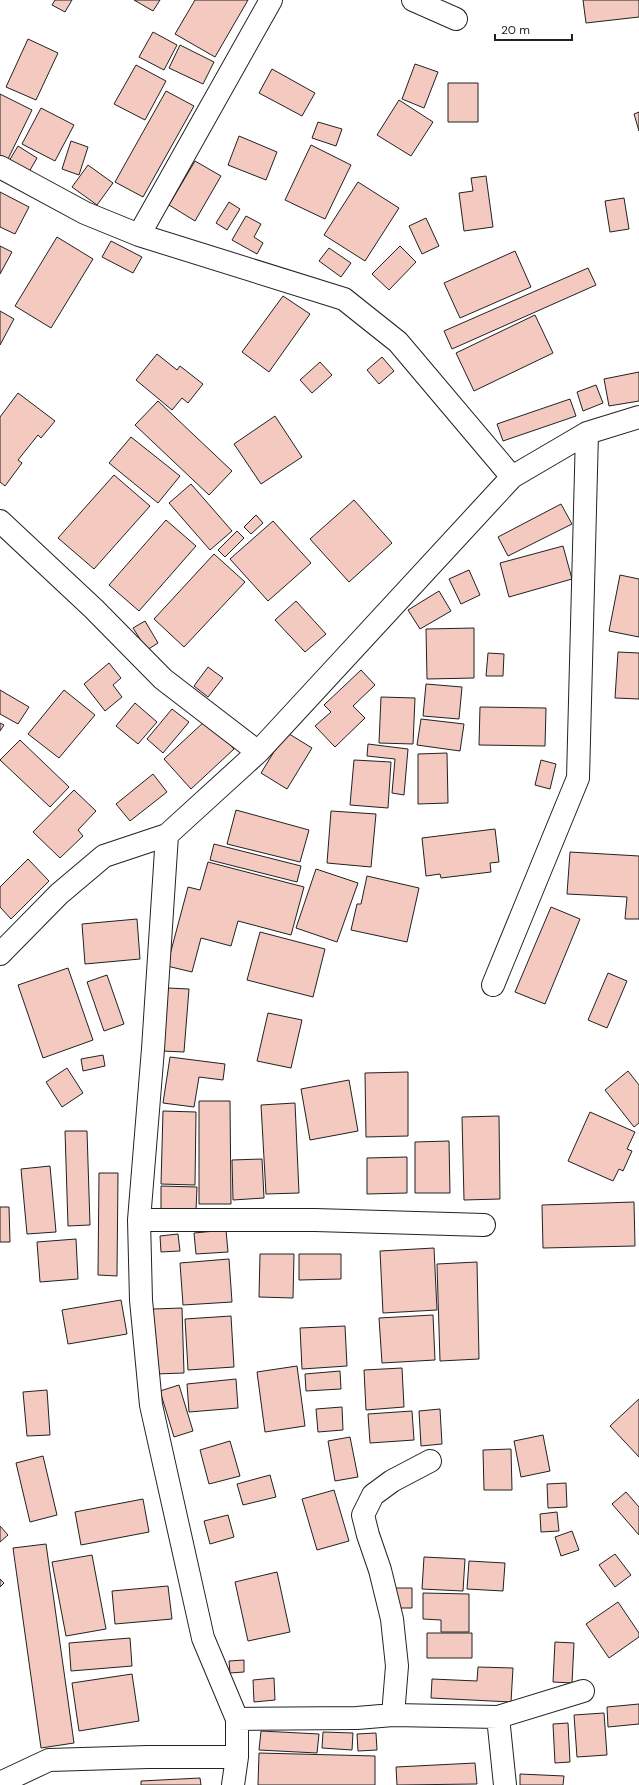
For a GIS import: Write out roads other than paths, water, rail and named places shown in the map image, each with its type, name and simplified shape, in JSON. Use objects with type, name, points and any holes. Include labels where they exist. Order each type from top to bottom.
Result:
[{"type":"street","points":[[139,235],[271,0]]},
{"type":"street","points":[[413,0],[456,19]]},
{"type":"street","points":[[0,167],[85,213],[139,235],[344,299],[398,342],[512,478]]},
{"type":"street","points":[[0,954],[59,894],[104,856],[167,835],[258,752],[512,478],[586,433],[639,417]]},
{"type":"street","points":[[493,984],[578,778],[586,433]]},
{"type":"street","points":[[0,522],[10,540],[94,609],[164,679],[258,752]]},
{"type":"street","points":[[167,835],[153,1049],[139,1220],[141,1300],[151,1404],[203,1638],[237,1719],[237,1757],[233,1785]]},
{"type":"street","points":[[139,1220],[315,1220],[484,1225]]},
{"type":"street","points":[[393,1715],[397,1666],[392,1619],[380,1570],[363,1515],[373,1495],[392,1481],[430,1461]]},
{"type":"street","points":[[237,1719],[358,1718],[393,1715],[498,1718],[582,1691]]},
{"type":"street","points":[[498,1718],[504,1785]]},
{"type":"street","points":[[0,1783],[50,1760],[148,1757],[237,1757]]}]
